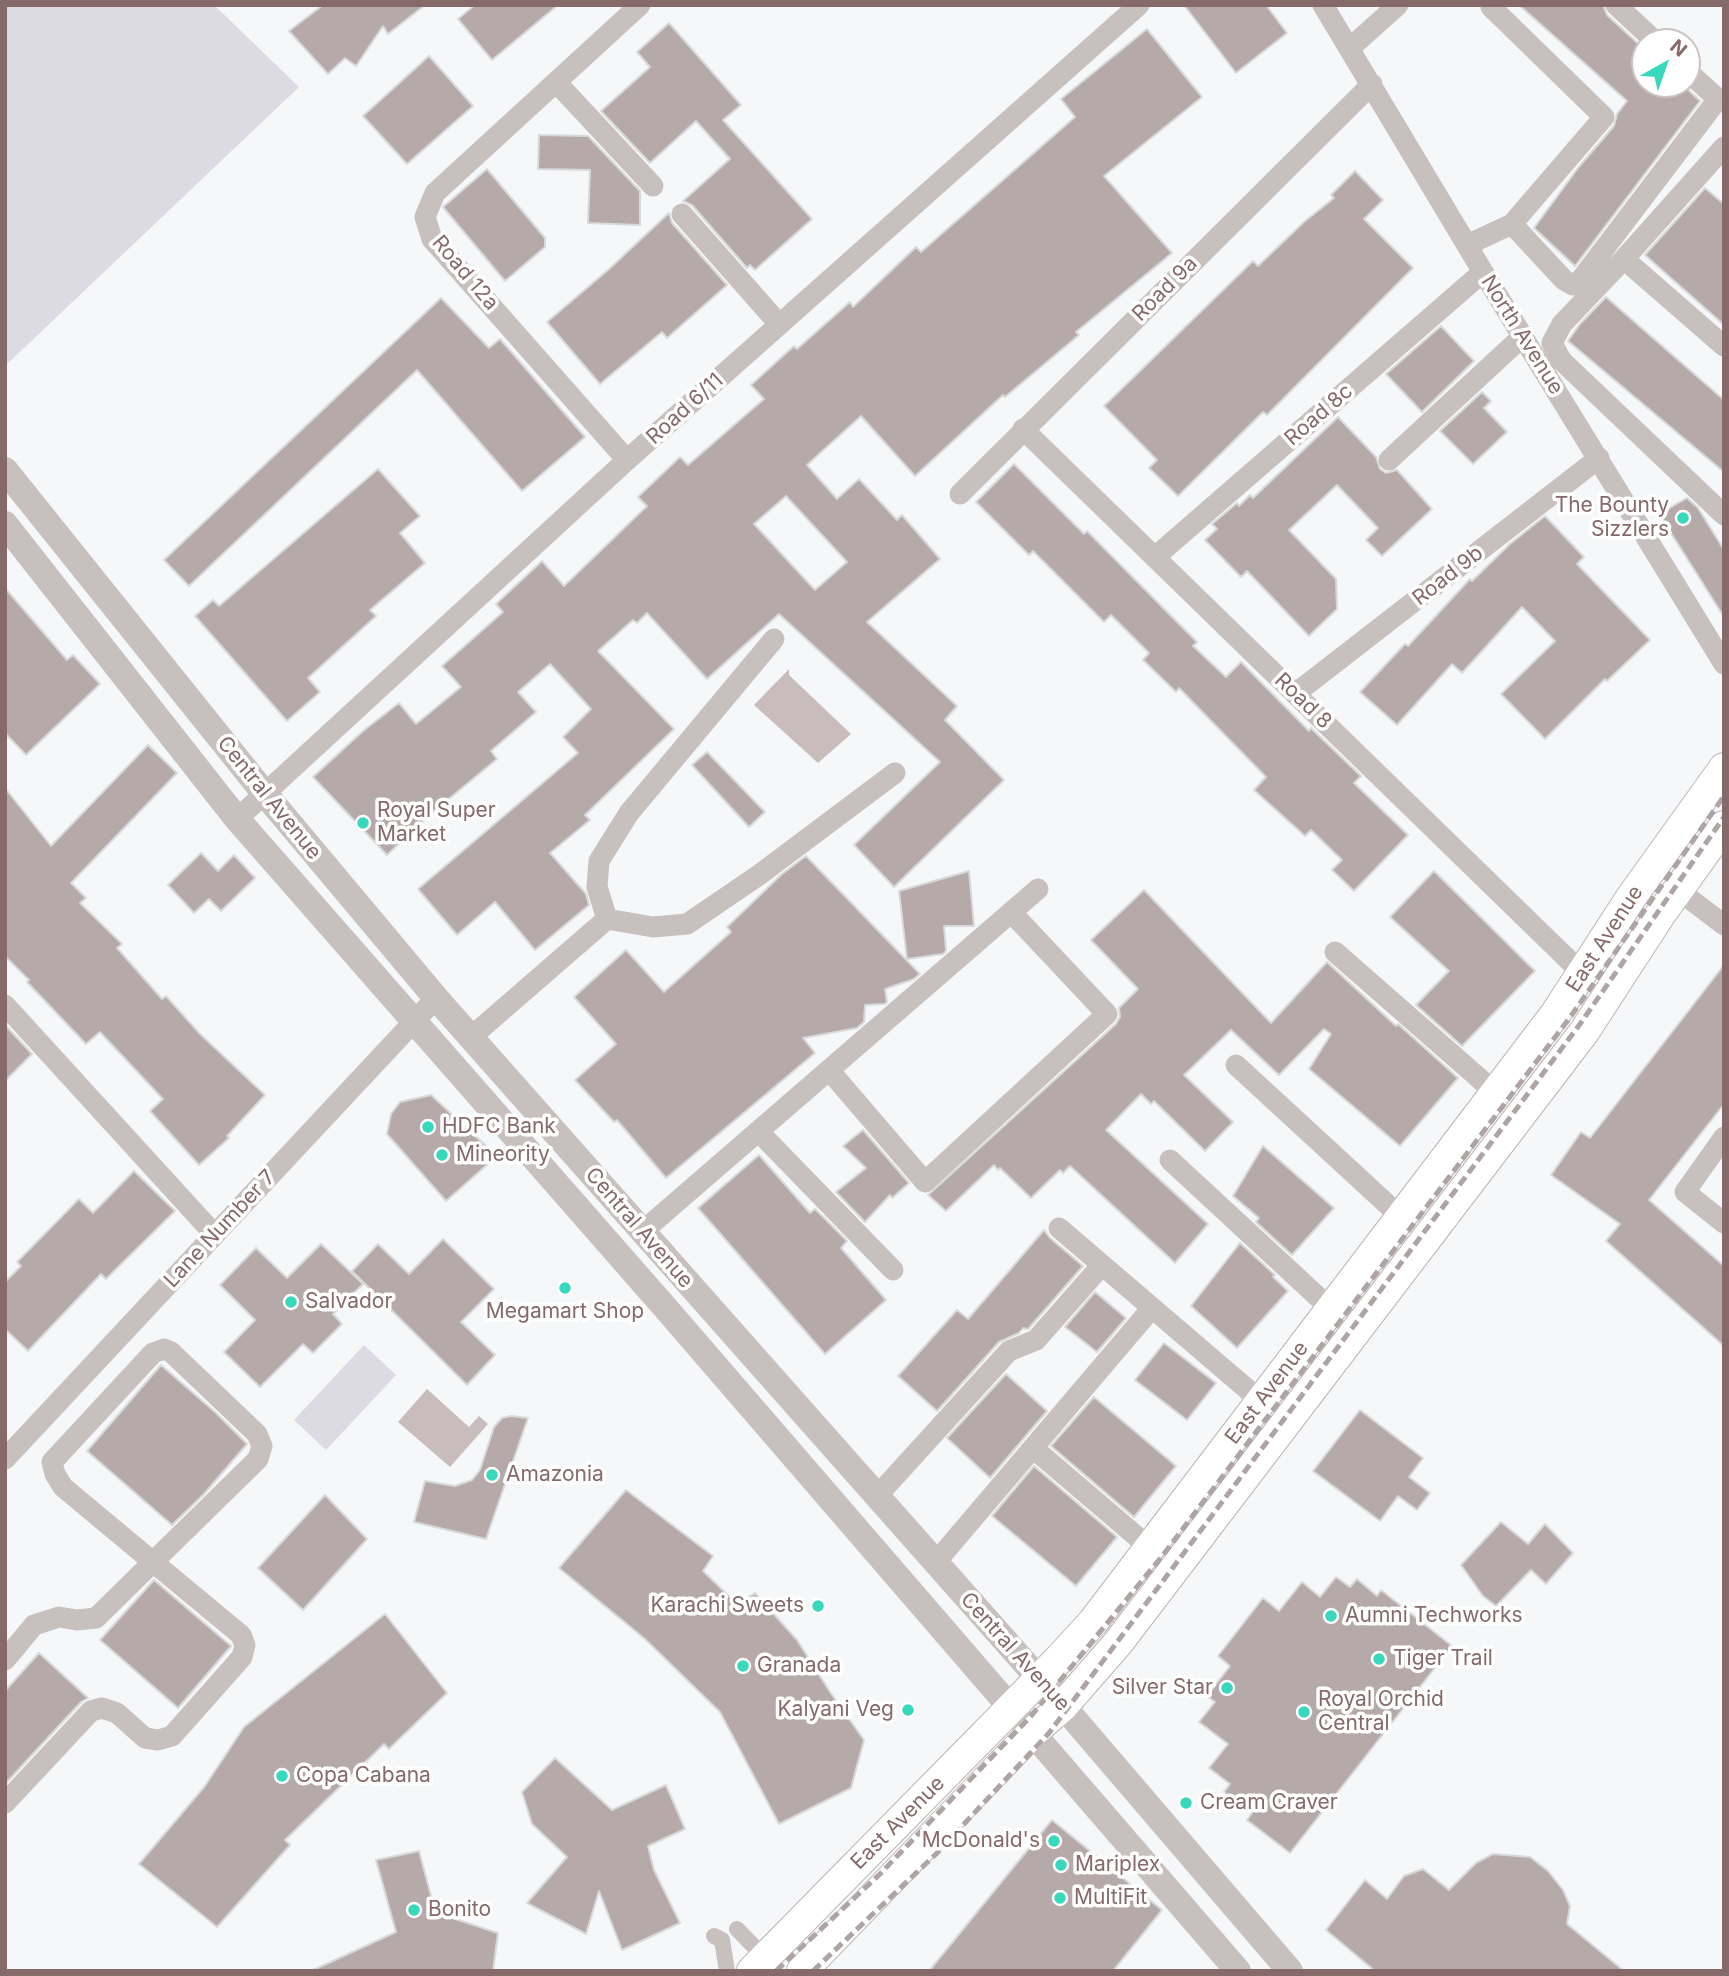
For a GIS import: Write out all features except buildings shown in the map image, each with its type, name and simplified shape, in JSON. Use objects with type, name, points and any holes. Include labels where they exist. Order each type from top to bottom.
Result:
[{"type":"main road","name":"East Avenue","points":[[759,1964],[1093,1622],[1556,1013],[1632,896],[1724,768]]},
{"type":"main road","name":"East Avenue","points":[[802,1971],[1034,1732],[1063,1706],[1118,1643],[1584,1032],[1724,826]]},
{"type":"street","name":"Road 12a","points":[[627,460],[432,239],[425,217],[435,193],[640,5]]},
{"type":"street","name":"Road 6/11","points":[[237,819],[627,460],[1139,5]]},
{"type":"street","name":"North Avenue","points":[[1323,5],[1483,272],[1724,664]]},
{"type":"street","points":[[1350,48],[1398,5]]},
{"type":"street","points":[[1467,245],[1512,224],[1604,117],[1491,7],[1493,5]]},
{"type":"street","points":[[1616,5],[1641,28]]},
{"type":"street","points":[[556,82],[653,186]]},
{"type":"street","points":[[1512,224],[1564,280],[1573,285],[1579,282],[1718,99],[1701,84]]},
{"type":"street","name":"Road 9a","points":[[960,494],[1372,85]]},
{"type":"street","points":[[1722,151],[1562,324],[1552,343],[1561,360],[1724,515]]},
{"type":"street","points":[[682,214],[779,324]]},
{"type":"street","points":[[1624,259],[1724,346]]},
{"type":"street","name":"Road 8c","points":[[1156,557],[1483,272]]},
{"type":"street","points":[[1390,460],[1523,336]]},
{"type":"street","name":"Road 8","points":[[1023,429],[1582,973]]},
{"type":"street","name":"Road 9b","points":[[1296,693],[1599,458]]},
{"type":"street","name":"Central Avenue","points":[[5,470],[265,794],[436,998],[1063,1706],[1290,1971]]},
{"type":"street","name":"Central Avenue","points":[[5,524],[237,819],[1034,1732],[1238,1971]]},
{"type":"street","points":[[607,919],[597,887],[599,861],[629,813],[774,639]]},
{"type":"street","points":[[607,919],[653,927],[687,924],[759,875],[895,773]]},
{"type":"street","points":[[643,1231],[1038,889]]},
{"type":"street","points":[[1678,890],[1724,925]]},
{"type":"street","points":[[828,1070],[925,1182],[1107,1014],[1011,912]]},
{"type":"street","points":[[471,1037],[607,919]]},
{"type":"street","points":[[1335,952],[1496,1093]]},
{"type":"street","name":"Lane Number 7","points":[[8,1451],[215,1235],[436,998]]},
{"type":"street","points":[[5,1005],[215,1235]]},
{"type":"street","points":[[1236,1065],[1401,1217]]},
{"type":"street","points":[[758,1131],[894,1270]]},
{"type":"street","points":[[1724,1137],[1685,1192],[1724,1223]]},
{"type":"street","points":[[1170,1160],[1331,1309]]},
{"type":"street","points":[[1059,1228],[1261,1401]]},
{"type":"street","points":[[877,1496],[1009,1351],[1036,1340],[1102,1265]]},
{"type":"street","points":[[935,1563],[1152,1308]]},
{"type":"street","points":[[5,1660],[34,1625],[59,1617],[77,1620],[96,1618],[153,1562],[258,1459],[262,1446],[257,1434],[171,1352],[164,1349],[153,1353],[52,1462],[63,1487],[153,1562],[241,1634],[244,1645],[242,1657],[172,1736],[158,1740],[145,1738],[117,1713],[102,1708],[91,1711],[5,1803]]},
{"type":"street","points":[[1033,1448],[1149,1547]]},
{"type":"street","points":[[737,1929],[759,1964]]},
{"type":"street","points":[[714,1936],[722,1940],[727,1971]]},
{"type":"shaded area","points":[[5,5],[214,5],[299,87],[5,366]]},
{"type":"shaded area","points":[[789,669],[789,675],[851,734],[818,763],[754,705]]},
{"type":"shaded area","points":[[364,1345],[396,1375],[326,1450],[294,1420]]},
{"type":"shaded area","points":[[427,1389],[469,1427],[479,1416],[488,1424],[450,1467],[398,1422]]},
{"type":"railway","points":[[776,1971],[880,1874],[1031,1716],[1163,1555],[1571,1016],[1724,796]]},
{"type":"railway","points":[[813,1971],[936,1854],[1049,1733],[1580,1024],[1724,817]]},
{"type":"place","name":"The Bounty Sizzlers","points":[[1683,518]]},
{"type":"place","name":"Royal Super Market","points":[[363,823]]},
{"type":"place","name":"HDFC Bank","points":[[428,1127]]},
{"type":"place","name":"Mineority","points":[[442,1155]]},
{"type":"place","name":"Megamart Shop","points":[[565,1288]]},
{"type":"place","name":"Salvador","points":[[291,1302]]},
{"type":"place","name":"Amazonia","points":[[492,1475]]},
{"type":"place","name":"Karachi Sweets","points":[[818,1606]]},
{"type":"place","name":"Aumni Techworks","points":[[1331,1616]]},
{"type":"place","name":"Tiger Trail","points":[[1379,1659]]},
{"type":"place","name":"Granada","points":[[743,1666]]},
{"type":"place","name":"Silver Star","points":[[1227,1688]]},
{"type":"place","name":"Kalyani Veg","points":[[908,1710]]},
{"type":"place","name":"Royal Orchid Central","points":[[1304,1712]]},
{"type":"place","name":"Copa Cabana","points":[[282,1776]]},
{"type":"place","name":"Cream Craver","points":[[1186,1803]]},
{"type":"place","name":"McDonald's","points":[[1054,1841]]},
{"type":"place","name":"Mariplex","points":[[1061,1865]]},
{"type":"place","name":"MultiFit","points":[[1060,1898]]},
{"type":"place","name":"Bonito","points":[[414,1910]]}]
